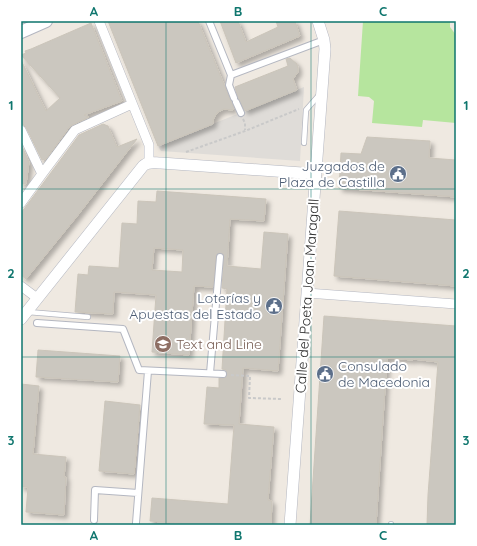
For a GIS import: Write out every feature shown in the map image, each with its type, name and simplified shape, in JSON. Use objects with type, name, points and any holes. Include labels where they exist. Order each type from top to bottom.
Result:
[{"type":"main road","points":[[21,32],[46,21]]},
{"type":"street","points":[[99,21],[148,145],[150,151],[149,162]]},
{"type":"street","points":[[209,21],[231,75],[229,85],[241,112]]},
{"type":"street","name":"Calle del Poeta Joan Maragall","points":[[290,525],[325,49],[324,40],[318,21]]},
{"type":"street","points":[[231,75],[324,40]]},
{"type":"street","points":[[21,203],[75,130],[132,104]]},
{"type":"street","points":[[21,130],[42,174]]},
{"type":"street","points":[[24,316],[146,163],[316,174]]},
{"type":"street","points":[[210,374],[220,257]]},
{"type":"street","points":[[21,286],[37,298]]},
{"type":"street","points":[[307,293],[456,304]]},
{"type":"street","points":[[37,323],[123,329],[140,370],[223,374]]},
{"type":"street","points":[[136,523],[148,371]]},
{"type":"street","points":[[94,520],[95,490],[138,492]]},
{"type":"lane","points":[[304,143],[306,110],[322,92]]},
{"type":"lane","points":[[24,316],[88,317]]},
{"type":"path","points":[[186,152],[245,131],[311,104]]},
{"type":"path","points":[[245,124],[245,131]]},
{"type":"path","name":"Calle del Poeta Joan Maragall","points":[[239,375],[250,376],[249,398],[282,399]]},
{"type":"green space","points":[[363,21],[450,21],[450,27],[456,35],[456,123],[423,120],[422,127],[372,123],[374,101],[369,97],[358,96]]},
{"type":"shaded area","points":[[304,87],[300,161],[161,151],[158,146]]},
{"type":"building","points":[[108,21],[198,21],[234,109],[224,109],[218,112],[215,116],[213,124],[158,146]]},
{"type":"building","points":[[220,21],[238,21],[246,42],[278,27],[276,21],[295,21],[300,36],[236,63]]},
{"type":"building","points":[[91,23],[122,101],[84,115],[89,117],[70,126],[46,159],[42,160],[26,127],[21,124],[21,60],[46,111],[60,98],[21,55],[26,53],[25,51]]},
{"type":"building","points":[[290,58],[297,64],[298,68],[298,72],[293,79],[297,90],[245,111],[238,98],[235,87],[288,66],[286,59]]},
{"type":"building","points":[[103,124],[108,126],[117,147],[137,139],[26,279],[21,275],[21,213],[79,135]]},
{"type":"building","name":"Juzgados de Plaza de Castilla","points":[[367,137],[430,141],[429,158],[456,160],[456,197],[339,188],[341,153],[361,154]]},
{"type":"building","points":[[21,144],[29,162],[26,184],[21,184]]},
{"type":"building","points":[[157,191],[266,199],[264,221],[230,219],[227,266],[261,269],[264,232],[288,234],[278,371],[243,368],[239,424],[274,427],[268,500],[272,501],[271,525],[202,525],[150,521],[152,498],[228,504],[234,425],[204,424],[207,387],[219,388],[219,378],[225,378],[227,375],[226,370],[222,369],[227,289],[222,288],[223,254],[218,253],[216,256],[213,287],[194,286],[189,355],[152,352],[156,295],[114,292],[113,314],[75,312],[78,274],[88,275],[89,266],[119,268],[122,223],[137,224],[138,201],[156,202]],"holes":[[[154,248],[183,250],[182,272],[152,270]]]},
{"type":"building","points":[[339,211],[456,220],[456,286],[334,276]]},
{"type":"building","points":[[324,316],[456,326],[456,525],[427,525],[438,362],[387,358],[376,525],[310,525]]},
{"type":"building","points":[[38,350],[120,356],[118,382],[36,377]]},
{"type":"building","points":[[21,384],[39,386],[33,454],[66,457],[64,477],[66,477],[64,515],[26,512],[28,487],[21,487]]},
{"type":"building","points":[[105,401],[140,405],[134,474],[99,471]]},
{"type":"place","name":"Juzgados de Plaza de Castilla","points":[[398,174]]},
{"type":"place","name":"Loterías y Apuestas del Estado","points":[[274,306]]},
{"type":"place","name":"Text and Line","points":[[163,344]]},
{"type":"place","name":"Consulado de Macedonia","points":[[325,374]]}]
